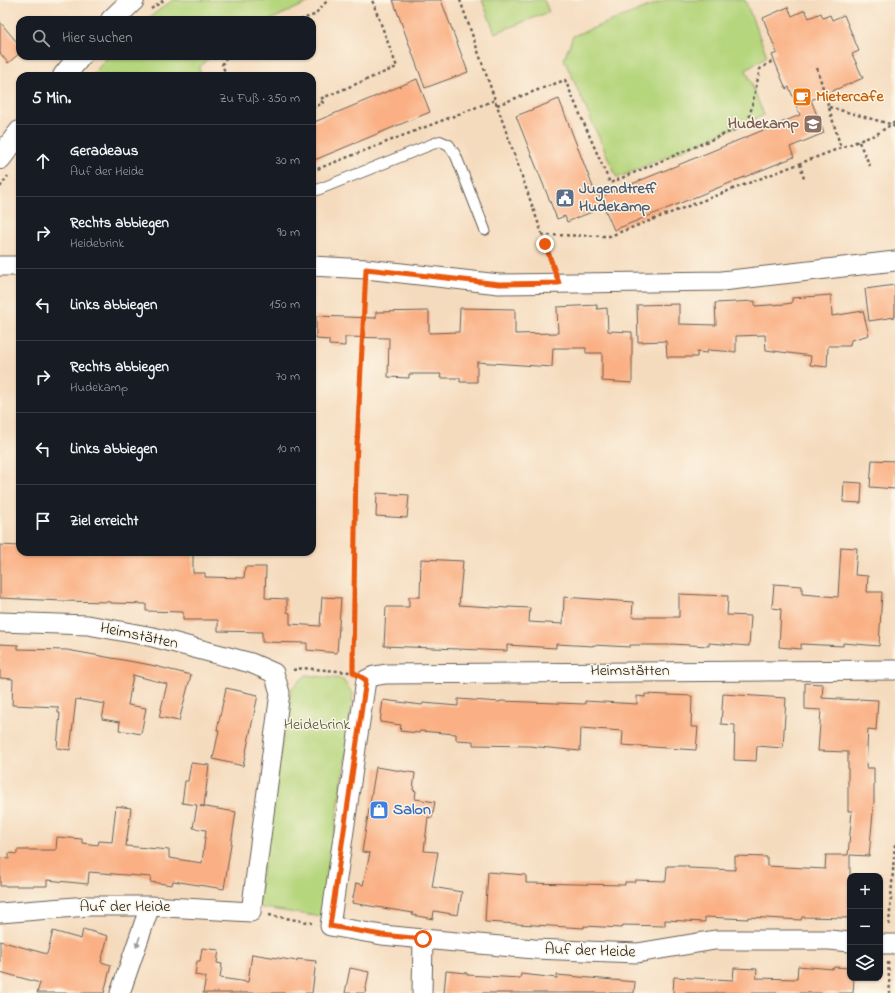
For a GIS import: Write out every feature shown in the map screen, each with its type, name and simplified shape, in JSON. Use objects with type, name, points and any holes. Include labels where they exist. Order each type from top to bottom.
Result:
[{"type":"main road","points":[[116,16],[133,0]]},
{"type":"main road","points":[[67,72],[77,60]]},
{"type":"main road","points":[[0,158],[16,137]]},
{"type":"street","points":[[316,266],[366,269],[499,284],[722,281],[895,261]]},
{"type":"street","points":[[0,266],[16,266]]},
{"type":"street","name":"Heimstätten","points":[[0,622],[88,625],[153,637],[251,663],[274,673]]},
{"type":"street","name":"Heimstätten","points":[[330,926],[366,680],[374,676],[386,674],[895,670]]},
{"type":"street","points":[[251,912],[280,693],[274,673]]},
{"type":"street","name":"Auf der Heide","points":[[0,913],[88,906],[150,906],[251,912]]},
{"type":"street","points":[[120,993],[150,906]]},
{"type":"street","name":"Auf der Heide","points":[[330,926],[382,935],[423,939],[534,948],[637,954],[715,940],[829,940],[847,942]]},
{"type":"street","points":[[422,993],[423,939]]},
{"type":"lane","points":[[316,190],[440,141],[449,145],[456,156],[485,230]]},
{"type":"path","points":[[311,16],[314,15],[328,0]]},
{"type":"path","points":[[316,106],[323,103],[320,99],[397,67],[372,0]]},
{"type":"path","points":[[460,0],[559,283]]},
{"type":"path","points":[[225,60],[222,65],[225,72]]},
{"type":"path","points":[[497,105],[566,80],[610,183],[748,124],[760,69],[774,60]]},
{"type":"path","points":[[817,68],[841,148]]},
{"type":"path","points":[[316,169],[495,100]]},
{"type":"path","points":[[829,107],[890,124],[895,127]]},
{"type":"path","points":[[542,235],[610,236],[859,142],[877,134],[895,122]]},
{"type":"path","points":[[859,142],[870,166]]},
{"type":"path","points":[[800,164],[804,179]]},
{"type":"path","points":[[274,673],[303,668],[353,672],[356,465],[366,269]]},
{"type":"path","points":[[890,993],[887,944],[895,844]]},
{"type":"path","points":[[251,912],[330,926]]},
{"type":"green space","points":[[173,0],[314,0],[279,16],[151,16]]},
{"type":"green space","points":[[482,0],[544,0],[549,12],[495,33]]},
{"type":"green space","points":[[665,0],[745,0],[767,56],[746,70],[764,115],[617,178],[564,59],[573,36]]},
{"type":"green space","points":[[105,60],[207,60],[199,68],[200,72],[95,72]]},
{"type":"green space","name":"Heidebrink","points":[[306,675],[342,679],[353,694],[345,763],[322,917],[257,907],[291,689]]},
{"type":"building","points":[[393,0],[441,0],[468,72],[425,88]]},
{"type":"building","points":[[788,7],[792,16],[805,10],[809,18],[821,13],[823,18],[830,15],[832,20],[844,15],[859,51],[852,54],[863,78],[811,100],[824,133],[790,147],[794,157],[614,230],[604,207],[567,222],[565,216],[557,219],[516,116],[559,99],[596,195],[599,194],[600,197],[800,115],[789,87],[786,89],[772,55],[777,53],[763,18]]},
{"type":"building","points":[[0,22],[16,41],[16,56],[8,63],[0,53]]},
{"type":"building","points":[[417,79],[430,112],[316,159],[316,121]]},
{"type":"building","points":[[895,285],[895,317],[869,321],[865,289]]},
{"type":"building","points":[[831,295],[832,316],[863,311],[869,335],[851,340],[850,346],[828,346],[827,367],[810,365],[811,356],[766,350],[765,335],[736,336],[736,352],[708,350],[707,353],[697,352],[697,357],[667,357],[666,341],[638,342],[637,305],[679,304],[679,324],[716,325],[715,303],[755,301],[755,306],[785,304],[792,303],[792,298]]},
{"type":"building","points":[[597,305],[597,309],[607,308],[608,331],[632,332],[632,383],[602,381],[602,353],[586,353],[586,348],[553,348],[552,367],[477,362],[477,382],[460,382],[460,378],[440,378],[441,374],[409,374],[409,378],[388,377],[389,338],[345,337],[345,346],[329,345],[329,340],[316,339],[316,316],[376,318],[376,312],[429,311],[429,333],[459,332],[460,308],[515,309],[515,334],[558,333],[557,307]]},
{"type":"building","points":[[872,460],[895,461],[895,489],[870,487]]},
{"type":"building","points":[[844,482],[862,483],[861,503],[843,502]]},
{"type":"building","points":[[377,493],[409,495],[407,518],[376,516]]},
{"type":"building","points":[[0,545],[16,546],[16,556],[193,556],[193,573],[205,573],[205,577],[244,578],[245,567],[266,567],[265,598],[287,599],[287,612],[290,613],[290,624],[320,626],[322,597],[341,598],[337,653],[307,650],[307,643],[262,642],[262,632],[218,631],[218,620],[183,620],[183,612],[146,611],[146,604],[0,598]]},
{"type":"building","points":[[841,547],[857,548],[855,575],[868,576],[867,592],[882,592],[879,646],[843,643],[843,646],[801,644],[801,649],[779,647],[781,609],[772,608],[774,584],[802,586],[802,594],[838,597]]},
{"type":"building","points":[[421,559],[463,561],[459,605],[530,608],[529,622],[563,624],[564,597],[633,602],[632,617],[679,617],[679,594],[728,596],[727,615],[751,616],[749,646],[709,643],[709,646],[671,644],[630,645],[630,647],[556,644],[556,648],[507,645],[507,651],[384,646],[386,607],[409,607],[409,597],[420,597]]},
{"type":"building","points":[[0,644],[18,645],[18,649],[67,650],[151,665],[191,675],[179,721],[159,717],[167,684],[133,675],[128,705],[146,708],[141,734],[119,730],[120,722],[102,719],[105,704],[76,699],[70,750],[57,748],[60,713],[58,713],[58,707],[12,705],[13,679],[0,678]]},
{"type":"building","points":[[805,683],[823,684],[822,698],[878,700],[876,730],[868,729],[866,768],[874,768],[874,802],[869,856],[850,855],[850,873],[847,873],[847,918],[802,917],[801,920],[748,917],[748,919],[705,917],[705,922],[665,920],[665,926],[623,925],[622,928],[584,926],[584,928],[485,922],[488,872],[526,875],[526,883],[625,885],[625,882],[635,882],[635,880],[666,881],[667,866],[688,866],[688,868],[735,870],[735,856],[767,857],[767,866],[825,869],[826,855],[848,855],[852,811],[848,811],[848,752],[818,751],[821,710],[805,709]]},
{"type":"building","points":[[226,688],[258,695],[243,766],[213,759],[219,730],[217,730]]},
{"type":"building","points":[[645,694],[692,696],[691,727],[698,727],[696,750],[622,745],[623,731],[581,728],[580,751],[529,746],[473,745],[473,741],[456,740],[456,734],[400,731],[401,725],[380,722],[383,700],[422,705],[423,703],[458,706],[458,699],[500,702],[585,704],[585,701],[637,704],[637,696],[645,697]]},
{"type":"building","points":[[723,694],[786,698],[783,748],[757,746],[756,761],[734,760],[735,725],[721,724]]},
{"type":"building","points":[[191,763],[209,765],[204,806],[200,806],[236,812],[224,889],[173,881],[172,885],[150,882],[151,877],[89,872],[88,884],[47,880],[47,886],[0,886],[0,858],[9,859],[9,853],[17,854],[17,850],[56,850],[57,837],[82,839],[82,843],[98,845],[99,841],[112,842],[116,806],[131,808],[126,846],[169,850],[169,858],[202,863],[206,830],[193,828],[197,805],[182,803],[185,781],[188,781]]},
{"type":"building","points":[[376,767],[415,773],[413,790],[416,791],[415,799],[435,802],[432,818],[428,817],[424,851],[438,852],[432,887],[462,892],[458,915],[434,911],[433,919],[412,915],[413,913],[352,903],[356,883],[363,885],[370,853],[362,852]]},
{"type":"building","points":[[83,929],[108,936],[101,962],[111,965],[104,993],[37,993],[40,983],[0,972],[0,941],[47,954],[53,931],[81,939]]},
{"type":"building","points":[[202,948],[219,950],[217,963],[222,964],[220,978],[248,982],[252,954],[297,961],[297,959],[316,961],[312,993],[203,993],[206,977],[195,975],[197,961],[200,961]]},
{"type":"building","points":[[798,966],[833,969],[834,967],[847,968],[847,981],[854,981],[853,993],[673,993],[674,977],[733,980],[734,968],[757,969],[756,978],[797,979]]},
{"type":"building","points":[[350,968],[369,972],[365,993],[345,993]]},
{"type":"building","points":[[446,971],[467,973],[467,975],[520,978],[521,974],[557,978],[557,975],[635,982],[634,993],[444,993]]},
{"type":"place","name":"Mietercafe","points":[[802,97]]},
{"type":"place","name":"Hudekamp","points":[[813,124]]},
{"type":"place","name":"Jugendtreff Hudekamp","points":[[565,198]]},
{"type":"place","name":"Salon","points":[[379,810]]},
{"type":"route","points":[[423,939],[382,935],[330,926],[366,680],[353,672],[356,465],[366,269],[499,284],[559,283],[545,244]]}]
